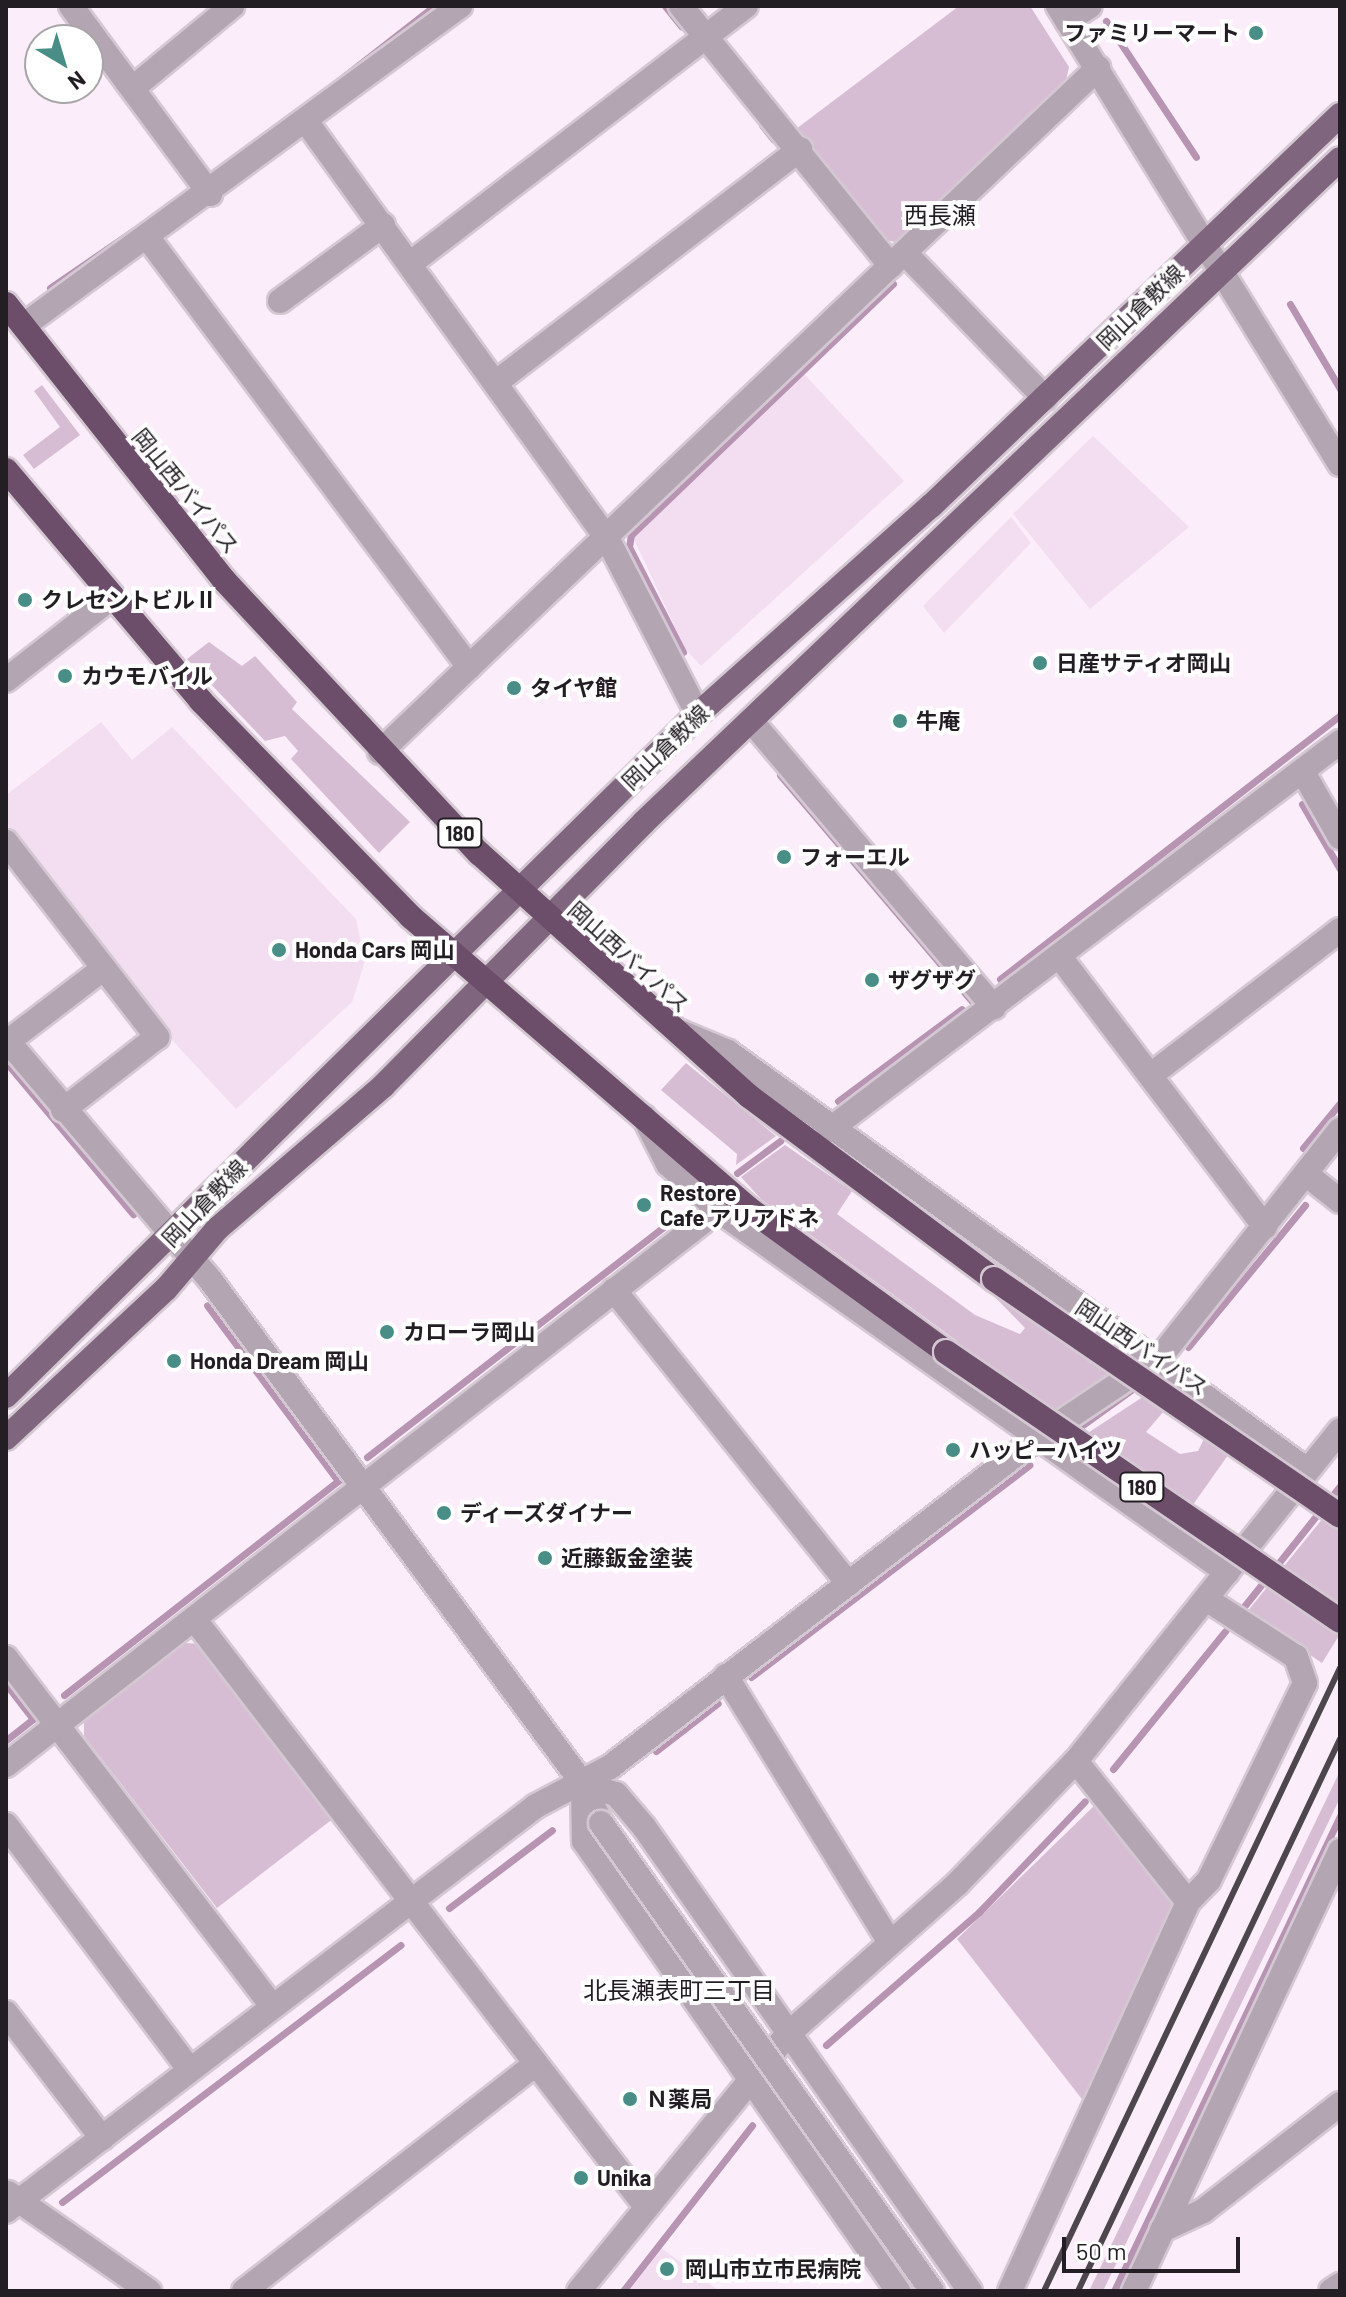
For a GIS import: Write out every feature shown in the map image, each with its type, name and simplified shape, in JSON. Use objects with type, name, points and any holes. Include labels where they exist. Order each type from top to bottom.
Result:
[{"type":"highway","name":"岡山西バイパス","points":[[6,304],[215,570],[380,752],[548,919],[666,1027],[836,1164],[994,1279],[1340,1516]]},
{"type":"highway","name":"180","points":[[6,470],[111,598],[301,808],[456,953],[639,1107],[748,1208],[946,1352],[1340,1621]]},
{"type":"main road","name":"岡山倉敷線","points":[[6,1396],[698,714],[1045,398],[1340,115]]},
{"type":"main road","name":"岡山倉敷線","points":[[6,1438],[489,980],[752,722],[1340,159]]},
{"type":"street","points":[[71,6],[205,187]]},
{"type":"street","points":[[133,88],[232,6]]},
{"type":"street","points":[[23,326],[148,238],[205,187],[308,124],[460,6]]},
{"type":"street","points":[[681,6],[800,149],[898,260],[1045,398]]},
{"type":"street","points":[[411,263],[746,6]]},
{"type":"street","points":[[1090,6],[1062,14],[1208,240],[1340,464]]},
{"type":"street","points":[[380,752],[608,540],[1098,68]]},
{"type":"street","points":[[308,124],[498,381],[608,540],[698,714]]},
{"type":"street","points":[[498,381],[800,149]]},
{"type":"street","points":[[280,301],[383,225]]},
{"type":"street","points":[[148,238],[469,667]]},
{"type":"street","points":[[6,680],[111,598]]},
{"type":"street","points":[[752,722],[994,1007]]},
{"type":"street","points":[[829,1130],[1340,742]]},
{"type":"street","points":[[1303,772],[1340,837]]},
{"type":"street","points":[[6,842],[157,1037],[63,1110]]},
{"type":"street","points":[[1151,1075],[1340,930]]},
{"type":"street","points":[[1060,957],[1265,1227]]},
{"type":"street","points":[[104,968],[7,1041],[192,1259],[364,1488],[583,1784],[601,1823],[932,2291]]},
{"type":"street","points":[[666,1027],[728,1052],[829,1130],[1307,1470]]},
{"type":"street","points":[[639,1107],[668,1164],[718,1210],[1227,1572]]},
{"type":"street","points":[[149,2291],[11,2201],[102,2138],[536,1806],[583,1784],[1036,1439],[1152,1362],[1265,1227],[1340,1130]]},
{"type":"street","points":[[1306,1174],[1340,1201]]},
{"type":"street","points":[[6,1765],[718,1210]]},
{"type":"street","points":[[614,1290],[849,1584]]},
{"type":"street","points":[[579,2291],[644,2204],[746,2079],[787,2035],[890,1943],[1076,1761],[1340,1430]]},
{"type":"street","points":[[1010,2291],[1188,1902],[1209,1880],[1305,1683],[1296,1657],[1206,1599]]},
{"type":"street","points":[[195,1620],[532,2067],[644,2204]]},
{"type":"street","points":[[6,1658],[273,2007]]},
{"type":"street","points":[[726,1676],[890,1943]]},
{"type":"street","points":[[1076,1761],[1188,1902]]},
{"type":"street","points":[[583,1784],[616,1794],[644,1827],[787,2035],[970,2291]]},
{"type":"street","points":[[583,1784],[584,1841],[746,2079],[898,2291]]},
{"type":"street","points":[[6,1825],[190,2070]]},
{"type":"street","points":[[1134,2291],[1340,1851]]},
{"type":"street","points":[[6,2013],[102,2138]]},
{"type":"street","points":[[244,2291],[532,2067]]},
{"type":"street","points":[[1162,2230],[1203,2211],[1340,2104]]},
{"type":"street","points":[[1331,2291],[1340,2285]]},
{"type":"shaded area","points":[[959,6],[1030,6],[1069,67],[1065,85],[900,243],[885,240],[796,129]]},
{"type":"shaded area","points":[[804,374],[904,481],[701,666],[685,649],[633,537]]},
{"type":"shaded area","points":[[42,385],[80,435],[34,469],[23,455],[60,427],[34,391]]},
{"type":"shaded area","points":[[1093,436],[1189,527],[1090,609],[1013,514]]},
{"type":"shaded area","points":[[1011,517],[1031,543],[944,633],[923,606]]},
{"type":"shaded area","points":[[209,642],[242,666],[255,656],[297,702],[292,709],[410,822],[379,853],[291,759],[298,751],[285,736],[265,741],[187,659]]},
{"type":"shaded area","points":[[101,722],[132,760],[172,727],[356,919],[365,961],[352,1002],[236,1109],[172,1040],[6,823],[6,795]]},
{"type":"shaded area","points":[[686,1063],[776,1136],[736,1165],[737,1154],[661,1090]]},
{"type":"shaded area","points":[[785,1145],[852,1191],[837,1214],[975,1315],[1020,1334],[1025,1328],[991,1293],[1007,1271],[1133,1359],[1033,1424],[943,1364],[957,1341],[761,1199],[741,1177]]},
{"type":"shaded area","points":[[1167,1381],[1182,1390],[1146,1432],[1180,1454],[1198,1451],[1216,1415],[1243,1434],[1180,1523],[1065,1448]]},
{"type":"shaded area","points":[[1340,1497],[1340,1634],[1322,1663],[1247,1612]]},
{"type":"shaded area","points":[[185,1643],[201,1644],[334,1818],[217,1908],[84,1736],[84,1721]]},
{"type":"shaded area","points":[[1340,1771],[1340,1798],[1103,2291],[1089,2291]]},
{"type":"shaded area","points":[[1096,1804],[1173,1902],[1173,1915],[1085,2103],[957,1939]]},
{"type":"shaded area","name":"岡山市立市民病院","points":[[660,2247],[719,2291],[628,2291]]},
{"type":"waterway","points":[[338,81],[434,6]]},
{"type":"waterway","points":[[665,6],[681,26]]},
{"type":"waterway","points":[[1106,21],[1196,157]]},
{"type":"waterway","points":[[762,125],[773,139]]},
{"type":"waterway","points":[[50,288],[134,230]]},
{"type":"waterway","points":[[683,652],[629,547],[631,535],[893,284]]},
{"type":"waterway","points":[[1290,304],[1340,389]]},
{"type":"waterway","points":[[1000,979],[1340,715]]},
{"type":"waterway","points":[[780,775],[972,1001]]},
{"type":"waterway","points":[[1302,804],[1340,869]]},
{"type":"waterway","points":[[838,1101],[962,1009]]},
{"type":"waterway","points":[[10,1067],[133,1214]]},
{"type":"waterway","points":[[1303,1148],[1340,1103]]},
{"type":"waterway","points":[[737,1173],[780,1141]]},
{"type":"waterway","points":[[1188,1347],[1305,1205]]},
{"type":"waterway","points":[[367,1457],[680,1214]]},
{"type":"waterway","points":[[64,1695],[338,1481],[207,1305]]},
{"type":"waterway","points":[[1073,1432],[1138,1385]]},
{"type":"waterway","points":[[751,1677],[1029,1465]]},
{"type":"waterway","points":[[1242,1609],[1340,1486]]},
{"type":"waterway","points":[[1113,1769],[1225,1631]]},
{"type":"waterway","points":[[6,1684],[33,1719],[6,1740]]},
{"type":"waterway","points":[[656,1751],[718,1703]]},
{"type":"waterway","points":[[826,2045],[979,1912],[1085,1801]]},
{"type":"waterway","points":[[1114,2291],[1340,1816]]},
{"type":"waterway","points":[[449,1908],[552,1830]]},
{"type":"waterway","points":[[62,2202],[400,1945]]},
{"type":"waterway","points":[[623,2291],[752,2125]]},
{"type":"railway","points":[[1044,2291],[1340,1668]]},
{"type":"railway","points":[[1078,2291],[1340,1739]]},
{"type":"place","name":"ファミリーマート","points":[[1256,33]]},
{"type":"place","name":"クレセントビルⅡ","points":[[25,600]]},
{"type":"place","name":"日産サティオ岡山","points":[[1040,663]]},
{"type":"place","name":"カウモバイル","points":[[65,676]]},
{"type":"place","name":"タイヤ館","points":[[514,688]]},
{"type":"place","name":"牛庵","points":[[900,721]]},
{"type":"place","name":"フォーエル","points":[[784,857]]},
{"type":"place","name":"Honda Cars 岡山","points":[[279,950]]},
{"type":"place","name":"ザグザグ","points":[[872,980]]},
{"type":"place","name":"Restore Cafe アリアドネ","points":[[644,1205]]},
{"type":"place","name":"カローラ岡山","points":[[387,1332]]},
{"type":"place","name":"Honda Dream 岡山","points":[[174,1361]]},
{"type":"place","name":"ハッピーハイツ","points":[[953,1450]]},
{"type":"place","name":"ディーズダイナー","points":[[444,1513]]},
{"type":"place","name":"近藤鈑金塗装","points":[[545,1558]]},
{"type":"place","name":"Ｎ薬局","points":[[630,2099]]},
{"type":"place","name":"Unika","points":[[581,2178]]},
{"type":"place","name":"岡山市立市民病院","points":[[667,2269]]},
{"type":"district","name":"西長瀬","points":[[940,215]]},
{"type":"district","name":"北長瀬表町三丁目","points":[[679,1990]]}]
